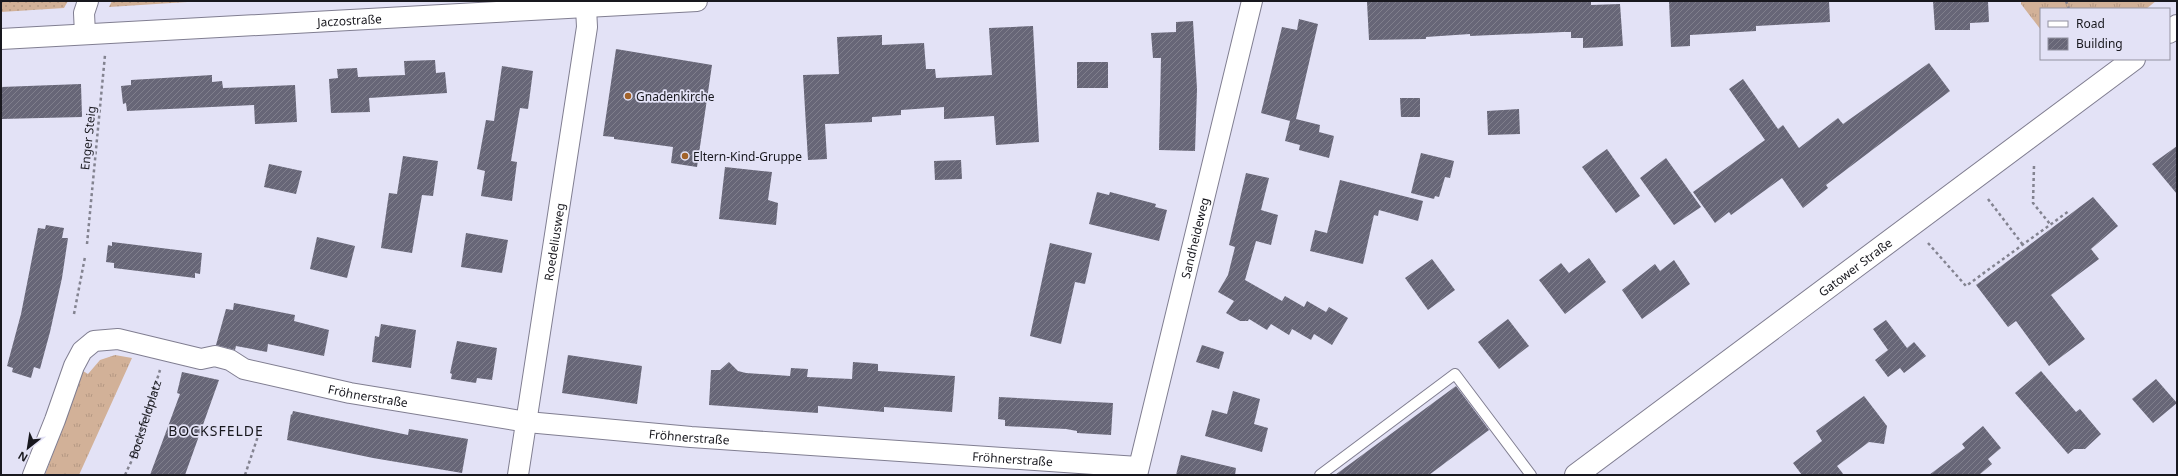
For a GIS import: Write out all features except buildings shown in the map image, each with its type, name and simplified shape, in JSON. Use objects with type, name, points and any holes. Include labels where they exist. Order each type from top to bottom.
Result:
[{"type":"main road","name":"Gatower Straße","points":[[1576,475],[2133,60]]},
{"type":"street","points":[[84,34],[84,13],[88,1]]},
{"type":"street","name":"Jaczostraße","points":[[1,39],[697,1]]},
{"type":"street","name":"Sandheideweg","points":[[1138,471],[1252,1]]},
{"type":"street","name":"Roedeliusweg","points":[[518,475],[587,27],[586,8]]},
{"type":"street","name":"Fröhnerstraße","points":[[33,475],[55,420],[74,366],[82,351],[94,341],[118,339],[201,359],[208,356],[230,360],[244,369],[350,393],[527,422],[691,437],[1138,471]]},
{"type":"lane","points":[[1320,475],[1455,374],[1531,475]]},
{"type":"path","name":"Enger Steig","points":[[87,244],[108,33]]},
{"type":"path","points":[[2034,166],[2033,203],[2050,224]]},
{"type":"path","points":[[1988,199],[2023,244]]},
{"type":"path","points":[[1928,243],[1966,286],[2069,211]]},
{"type":"path","points":[[74,314],[85,257]]},
{"type":"path","name":"Bocksfeldplatz","points":[[125,475],[131,462],[161,369]]},
{"type":"path","points":[[244,475],[261,427]]},
{"type":"green space","points":[[1,1],[68,1],[64,8],[1,12]]},
{"type":"green space","points":[[112,1],[203,1],[109,7]]},
{"type":"green space","points":[[2021,1],[2156,1],[2147,8],[2040,8],[2040,29],[2021,4]]},
{"type":"green space","points":[[115,355],[132,358],[79,475],[45,475],[83,371],[88,374],[100,360]]},
{"type":"place","name":"Gnadenkirche","points":[[628,96]]},
{"type":"place","name":"Eltern-Kind-Gruppe","points":[[685,156]]},
{"type":"district","name":"BOCKSFELDE","points":[[216,430]]}]
